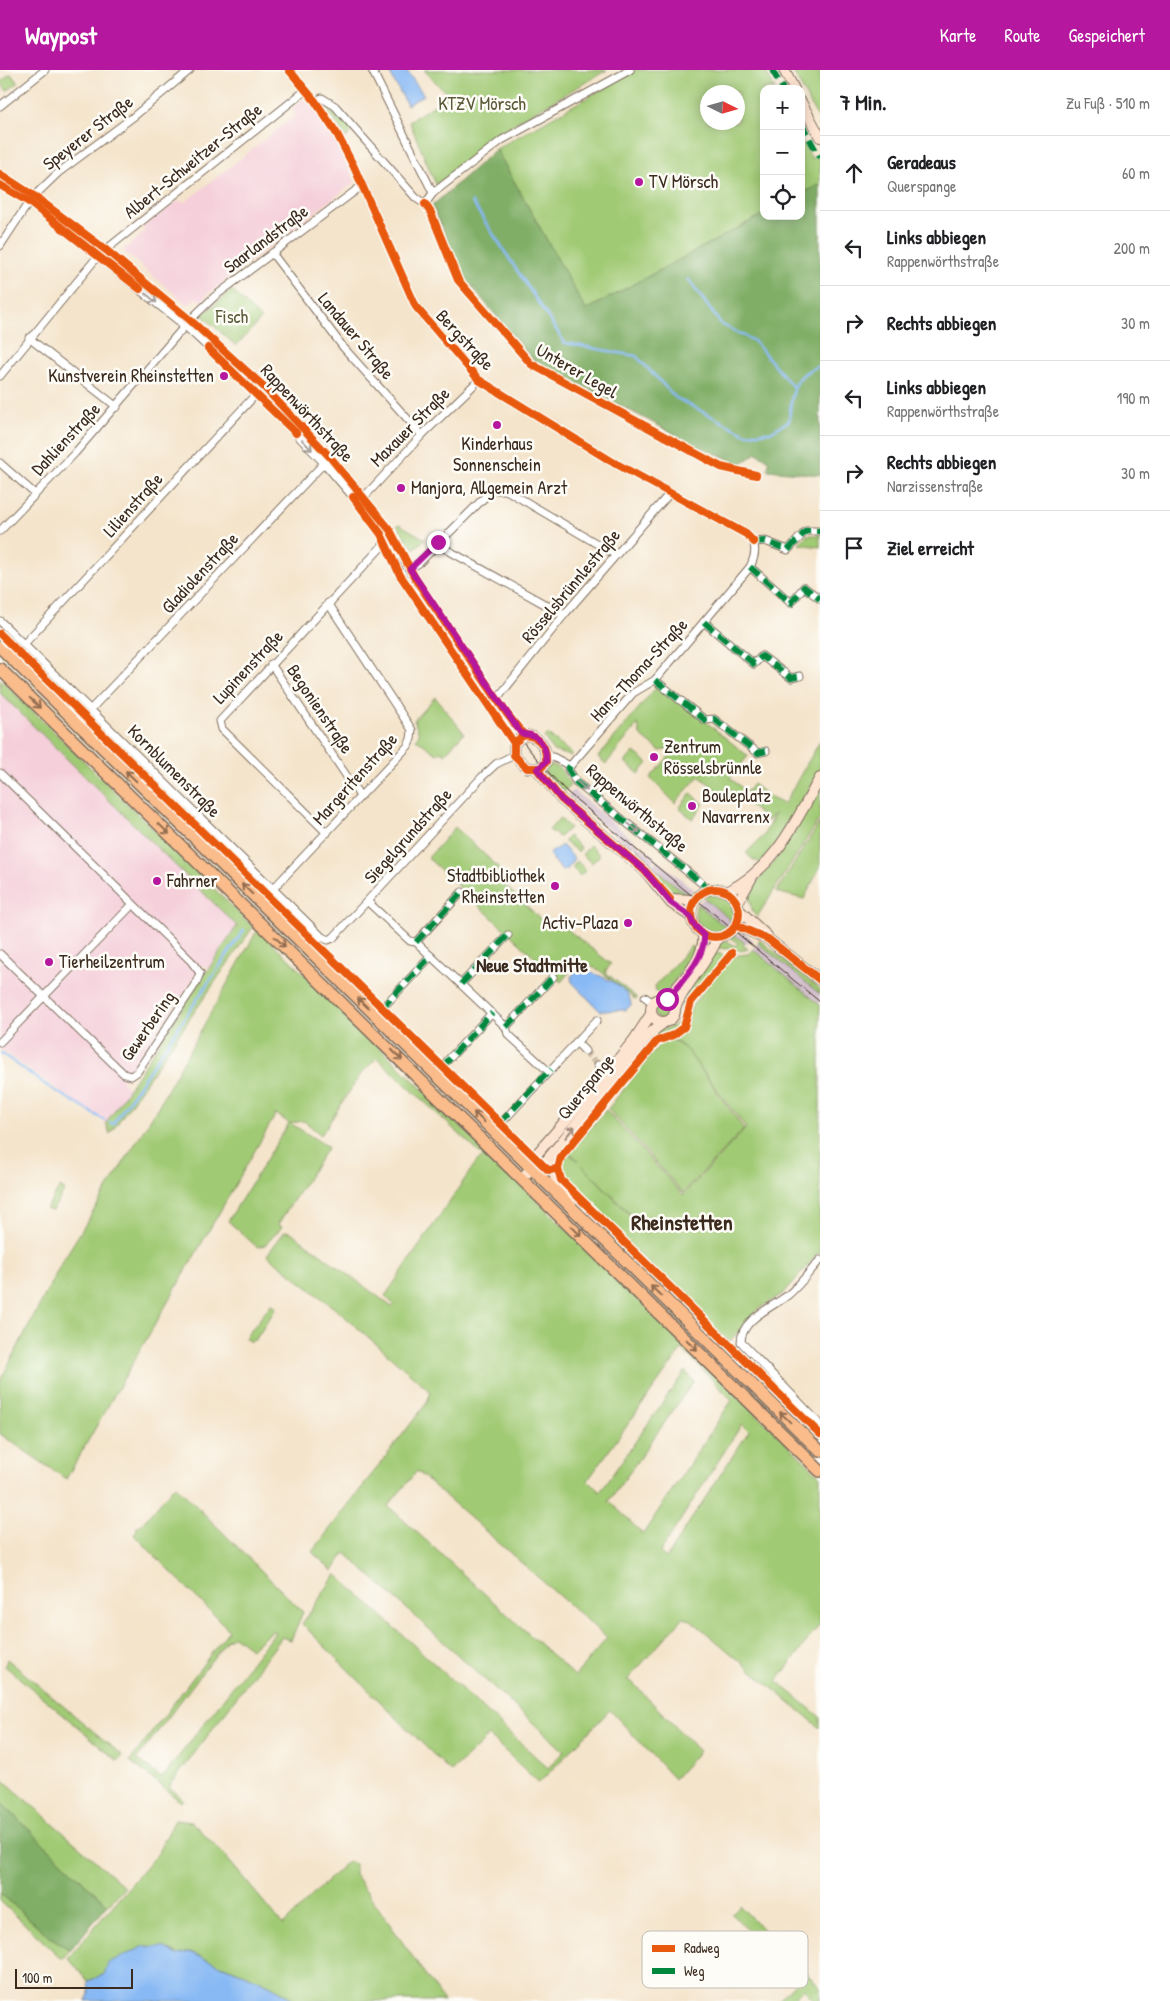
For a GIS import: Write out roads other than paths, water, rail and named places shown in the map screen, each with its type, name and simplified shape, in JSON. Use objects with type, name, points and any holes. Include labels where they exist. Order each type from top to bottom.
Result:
[{"type":"main road","points":[[784,70],[792,85]]},
{"type":"main road","points":[[805,109],[820,137]]},
{"type":"main road","points":[[0,647],[820,1451]]},
{"type":"main road","points":[[0,669],[820,1471]]},
{"type":"main road","points":[[524,735],[538,739],[546,749],[544,766],[537,769],[523,766],[514,755],[514,743],[524,735]]},
{"type":"main road","points":[[537,769],[561,799],[645,871],[670,898],[673,904],[690,916],[694,925],[704,935],[718,937],[729,933],[736,926],[738,907],[752,877]]},
{"type":"main road","points":[[690,916],[694,900],[700,894],[709,889],[727,892],[752,877],[768,862],[780,847],[820,778]]},
{"type":"main road","points":[[727,892],[738,907],[766,934],[768,939]]},
{"type":"main road","points":[[670,898],[694,900]]},
{"type":"main road","points":[[736,926],[768,939],[820,980]]},
{"type":"main road","points":[[667,999],[700,956],[704,935]]},
{"type":"main road","points":[[675,1008],[667,999],[649,1000],[651,1014],[655,1020],[663,1023],[671,1020],[682,993],[708,958],[718,937]]},
{"type":"main road","name":"Querspange","points":[[531,1168],[543,1164],[556,1149],[610,1076],[651,1014]]},
{"type":"main road","name":"Querspange","points":[[522,1178],[531,1168],[535,1156],[649,1034],[663,1023]]},
{"type":"main road","points":[[556,1149],[553,1162],[556,1182],[564,1190],[575,1212]]},
{"type":"street","points":[[0,106],[45,70]]},
{"type":"street","name":"Speyerer Straße","points":[[0,246],[29,202],[58,173],[190,70]]},
{"type":"street","name":"Bergstraße","points":[[289,70],[316,101],[337,134],[363,185],[416,307],[479,380],[563,434],[746,534],[754,542],[765,541],[788,550],[806,531],[820,531]]},
{"type":"street","points":[[372,70],[433,193]]},
{"type":"street","points":[[425,204],[433,193],[502,140],[630,70]]},
{"type":"street","name":"Albert-Schweitzer-Straße","points":[[0,376],[29,338],[98,256],[306,90]]},
{"type":"street","name":"Unterer Legel","points":[[316,101],[322,98],[335,106],[416,198],[425,204],[431,213],[458,280],[531,364],[721,467],[756,475]]},
{"type":"street","name":"Rappenwörthstraße","points":[[0,174],[34,196],[106,250],[190,320],[263,386],[327,460],[360,505],[385,542],[400,575],[514,743]]},
{"type":"street","name":"Rappenwörthstraße","points":[[0,185],[29,202],[185,326],[364,497],[390,530],[410,569],[497,700],[524,735]]},
{"type":"street","name":"Saarlandstraße","points":[[190,320],[214,296],[363,185]]},
{"type":"street","name":"Landauer Straße","points":[[272,253],[343,347],[422,435]]},
{"type":"street","name":"Dahlienstraße","points":[[0,531],[117,406],[190,320]]},
{"type":"street","points":[[29,338],[117,406]]},
{"type":"street","name":"Maxauer Straße","points":[[364,497],[422,435],[479,380]]},
{"type":"street","name":"Lilienstraße","points":[[24,644],[263,386]]},
{"type":"street","name":"Gladiolenstraße","points":[[91,709],[327,460]]},
{"type":"street","points":[[0,463],[34,493]]},
{"type":"street","points":[[400,575],[410,569],[492,490],[499,489],[506,490],[616,554]]},
{"type":"street","name":"Rösselsbrünnlestraße","points":[[497,700],[564,615],[670,493]]},
{"type":"street","name":"Lupinenstraße","points":[[327,832],[220,725],[222,717],[385,542]]},
{"type":"street","points":[[438,542],[444,548],[564,615]]},
{"type":"street","points":[[754,542],[755,552],[750,567],[791,603],[804,587],[820,599]]},
{"type":"street","name":"Hans-Thoma-Straße","points":[[570,766],[633,693],[655,680],[750,567]]},
{"type":"street","name":"Margeritenstraße","points":[[272,890],[408,746],[411,739],[412,730],[328,603]]},
{"type":"street","name":"Kornblumenstraße","points":[[0,621],[272,890],[322,937],[328,940]]},
{"type":"street","points":[[704,622],[754,664],[762,656],[791,678],[800,676]]},
{"type":"street","name":"Begonienstraße","points":[[271,664],[360,796]]},
{"type":"street","points":[[655,680],[705,720],[714,719],[758,753],[766,751]]},
{"type":"street","name":"Siegelgrundstraße","points":[[328,940],[333,938],[368,902],[482,777],[496,764],[514,755]]},
{"type":"street","name":"Rappenwörthstraße","points":[[546,758],[553,757],[570,766],[568,769],[577,783],[709,889]]},
{"type":"street","name":"Gewerbering","points":[[0,773],[132,905],[198,967],[200,973],[196,983],[137,1072],[131,1076],[124,1074],[0,954]]},
{"type":"street","points":[[416,942],[462,892]]},
{"type":"street","points":[[368,902],[410,941],[416,942],[492,1013],[506,1027],[508,1034],[547,1070],[551,1069]]},
{"type":"street","points":[[0,1042],[132,905]]},
{"type":"street","points":[[461,984],[508,935]]},
{"type":"street","points":[[387,1003],[431,956]]},
{"type":"street","points":[[506,1027],[553,978]]},
{"type":"street","points":[[447,1061],[492,1013]]},
{"type":"street","points":[[505,1119],[597,1020]]},
{"type":"street","points":[[576,1042],[585,1051]]},
{"type":"street","points":[[598,1065],[610,1076]]},
{"type":"street","points":[[819,1420],[741,1342],[744,1331],[760,1315],[788,1295],[820,1260]]},
{"type":"water","points":[[388,70],[406,70],[424,95],[407,105]]},
{"type":"water","points":[[562,845],[574,858],[567,870],[562,871],[549,854]]},
{"type":"water","points":[[578,968],[602,977],[618,986],[625,991],[631,1005],[626,1010],[600,1011],[572,982],[571,977]]},
{"type":"water","points":[[145,1946],[163,1947],[178,1955],[190,1952],[257,1979],[295,2001],[86,2001],[89,1994],[88,1981],[104,1975],[108,1963]]},
{"type":"waterway","points":[[472,202],[565,343],[636,356],[676,398],[746,434],[770,432],[789,421],[792,394],[798,380],[803,374],[820,366]]},
{"type":"waterway","points":[[688,279],[721,324],[754,341],[793,387]]},
{"type":"waterway","points":[[110,1123],[113,1124],[244,930]]},
{"type":"waterway","points":[[1,1053],[49,1087],[104,1120]]},
{"type":"tunnel","points":[[585,1051],[598,1065]]},
{"type":"tram line","points":[[0,179],[38,205],[110,260],[204,338],[290,418],[341,476],[364,506],[484,688],[541,764],[567,792],[820,1002]]},
{"type":"place","name":"TV Mörsch","points":[[639,182]]},
{"type":"place","name":"Kunstverein Rheinstetten","points":[[224,376]]},
{"type":"place","name":"Kinderhaus Sonnenschein","points":[[497,425]]},
{"type":"place","name":"Manjora, Allgemein Arzt","points":[[401,488]]},
{"type":"place","name":"Zentrum Rösselsbrünnle","points":[[654,757]]},
{"type":"place","name":"Bouleplatz Navarrenx","points":[[692,806]]},
{"type":"place","name":"Fahrner","points":[[157,881]]},
{"type":"place","name":"Stadtbibliothek Rheinstetten","points":[[555,886]]},
{"type":"place","name":"Activ-Plaza","points":[[628,923]]},
{"type":"place","name":"Tierheilzentrum","points":[[49,962]]},
{"type":"district","name":"Neue Stadtmitte","points":[[532,965]]},
{"type":"district","name":"Rheinstetten","points":[[682,1222]]},
{"type":"park label","name":"KTZV Mörsch","points":[[482,104]]},
{"type":"park label","name":"Fisch","points":[[232,317]]}]
